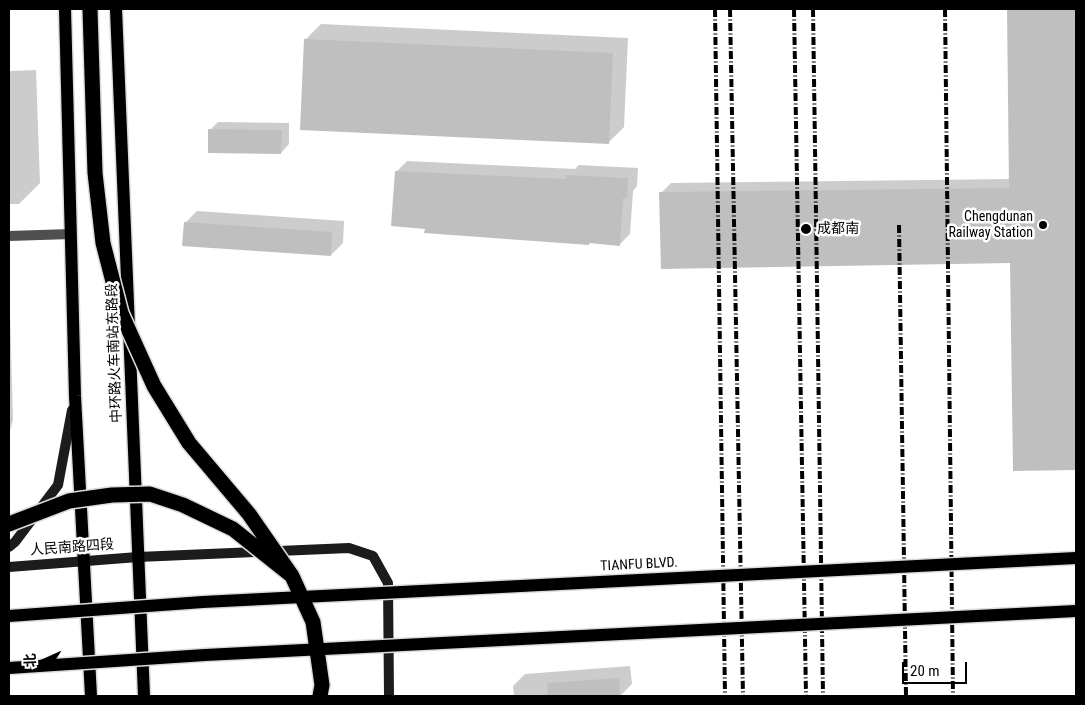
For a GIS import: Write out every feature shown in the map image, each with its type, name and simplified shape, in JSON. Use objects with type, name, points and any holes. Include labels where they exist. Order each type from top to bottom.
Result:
[{"type":"highway","points":[[90,9],[95,172],[103,243],[121,313],[154,386],[189,443],[249,514],[292,576],[313,622],[322,685],[320,696]]},
{"type":"highway","points":[[9,524],[69,501],[112,494],[150,494],[183,505],[233,529],[292,576]]},
{"type":"main road","points":[[65,9],[75,396],[85,560],[90,696]]},
{"type":"main road","name":"中环路火车南站东路段","points":[[116,9],[144,696]]},
{"type":"main road","name":"TIANFU BLVD.","points":[[9,616],[204,602],[1076,558]]},
{"type":"main road","points":[[9,668],[205,655],[1076,611]]},
{"type":"street","points":[[9,236],[71,234]]},
{"type":"street","points":[[9,547],[15,542],[58,484],[75,396]]},
{"type":"street","name":"人民南路四段","points":[[9,567],[138,557],[349,548],[373,556],[388,583],[389,696]]},
{"type":"building","points":[[1007,9],[1076,9],[1076,470],[1013,471],[1010,263],[661,269],[659,192],[1009,188]]},
{"type":"building","points":[[304,39],[613,53],[609,144],[300,130]]},
{"type":"building","points":[[208,129],[282,130],[281,154],[208,153]]},
{"type":"building","points":[[395,171],[566,179],[567,175],[628,178],[627,198],[623,198],[620,246],[424,233],[425,229],[391,226]]},
{"type":"building","points":[[184,222],[332,232],[331,256],[182,246]]},
{"type":"building","points":[[619,678],[620,696],[548,696],[547,683]]},
{"type":"railway","points":[[715,9],[725,696]]},
{"type":"railway","points":[[730,9],[743,696]]},
{"type":"railway","points":[[794,9],[806,696]]},
{"type":"railway","points":[[813,9],[823,696]]},
{"type":"railway","points":[[945,9],[953,696]]},
{"type":"railway","points":[[899,225],[906,696]]},
{"type":"place","name":"Chengdunan Railway Station","points":[[1043,225]]},
{"type":"place","name":"成都南","points":[[806,229]]}]
